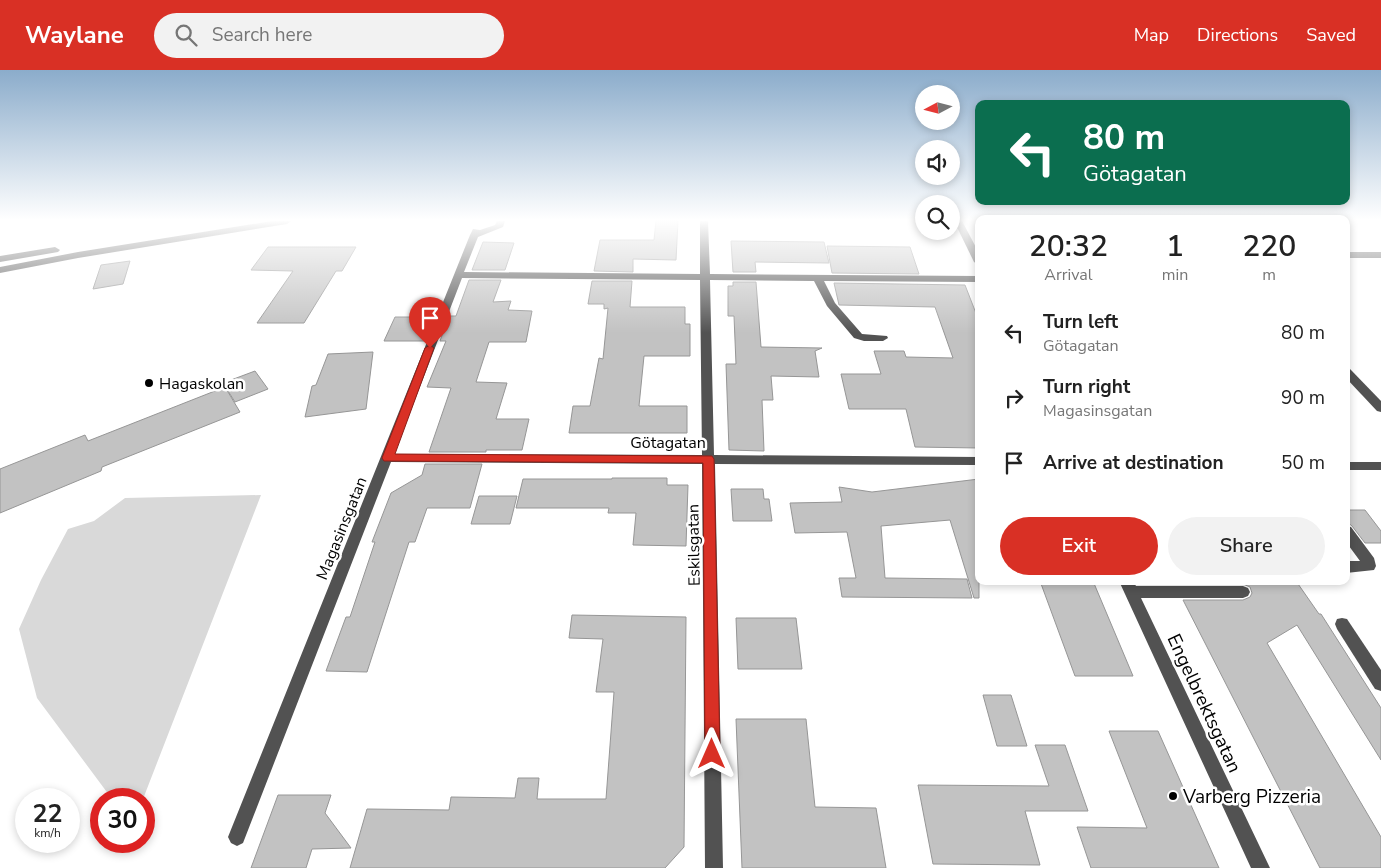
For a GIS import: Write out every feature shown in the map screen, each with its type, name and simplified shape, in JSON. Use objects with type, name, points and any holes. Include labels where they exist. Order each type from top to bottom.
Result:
[{"type":"street","points":[[0,270],[61,258]]},
{"type":"street","name":"Magasinsgatan","points":[[237,837],[388,458],[465,258]]},
{"type":"street","name":"Eskilsgatan","points":[[705,258],[714,868]]},
{"type":"street","points":[[458,275],[975,279]]},
{"type":"street","points":[[817,277],[830,304],[858,336],[883,338]]},
{"type":"street","points":[[1350,375],[1381,408]]},
{"type":"street","name":"Götagatan","points":[[388,458],[975,461]]},
{"type":"street","points":[[1350,466],[1381,466]]},
{"type":"street","points":[[1350,536],[1370,566],[1350,567]]},
{"type":"street","points":[[1128,586],[1243,592]]},
{"type":"street","name":"Engelbrektsgatan","points":[[1128,586],[1261,868]]},
{"type":"street","points":[[1342,624],[1381,684]]},
{"type":"shaded area","points":[[261,495],[147,788],[104,788],[37,698],[19,629],[41,580],[68,529],[94,521],[125,498]]},
{"type":"building","points":[[260,258],[349,258],[342,271],[336,271],[304,323],[257,323],[293,271],[251,270]]},
{"type":"building","points":[[477,258],[509,258],[505,270],[472,270]]},
{"type":"building","points":[[596,258],[676,258],[676,260],[633,259],[633,272],[594,271]]},
{"type":"building","points":[[732,258],[828,258],[829,263],[755,262],[756,272],[733,272]]},
{"type":"building","points":[[829,258],[914,258],[919,274],[832,273]]},
{"type":"building","points":[[130,261],[123,284],[93,289],[101,265]]},
{"type":"building","points":[[469,280],[501,280],[493,302],[511,301],[508,310],[532,311],[526,342],[489,342],[476,382],[507,383],[496,419],[529,419],[522,450],[429,452],[451,388],[427,387],[446,341],[440,341],[449,316],[456,316]]},
{"type":"building","points":[[592,281],[632,281],[630,307],[685,307],[685,324],[690,324],[690,356],[644,356],[639,406],[687,406],[687,433],[569,433],[573,406],[590,406],[599,358],[603,359],[608,308],[604,309],[604,304],[588,304]]},
{"type":"building","points":[[733,282],[756,282],[761,347],[822,348],[815,351],[819,377],[771,376],[773,400],[762,400],[764,451],[729,450],[726,364],[736,364],[734,316],[728,316],[728,286],[733,286]]},
{"type":"building","points":[[834,283],[965,285],[975,311],[975,448],[915,447],[906,409],[849,409],[841,374],[881,374],[874,351],[904,351],[906,357],[953,358],[935,307],[839,305]]},
{"type":"building","points":[[395,317],[435,317],[425,341],[384,341]]},
{"type":"building","points":[[373,352],[366,409],[305,417],[312,386],[316,385],[328,354]]},
{"type":"building","points":[[255,371],[268,389],[235,402],[223,383]]},
{"type":"building","points":[[225,387],[240,412],[102,467],[101,471],[0,513],[0,469],[85,435],[88,441]]},
{"type":"building","points":[[425,464],[482,464],[470,508],[427,508],[415,542],[409,542],[367,672],[326,671],[346,617],[350,617],[375,542],[372,542],[391,493],[422,475]]},
{"type":"building","points":[[667,478],[667,485],[688,485],[686,546],[633,545],[636,513],[608,513],[609,508],[516,508],[523,479]]},
{"type":"building","points":[[975,479],[975,585],[979,585],[979,598],[974,598],[950,520],[881,526],[885,578],[967,579],[972,598],[842,597],[839,578],[856,578],[847,532],[795,533],[790,503],[842,502],[839,487],[872,492]]},
{"type":"building","points":[[731,489],[763,489],[764,499],[769,499],[772,521],[733,521]]},
{"type":"building","points":[[479,496],[517,496],[510,524],[471,524]]},
{"type":"building","points":[[1350,510],[1365,510],[1381,531],[1381,543],[1365,543],[1350,524]]},
{"type":"building","points":[[1041,585],[1095,585],[1133,676],[1075,676]]},
{"type":"building","points":[[1245,585],[1299,585],[1319,614],[1321,614],[1381,708],[1381,760],[1297,625],[1267,643],[1381,837],[1381,868],[1320,868],[1183,600],[1243,600],[1250,597],[1252,593],[1250,587]]},
{"type":"building","points":[[572,615],[686,617],[684,847],[665,868],[350,868],[367,809],[449,810],[451,797],[515,798],[518,778],[539,778],[537,799],[606,799],[614,692],[596,692],[603,639],[569,638]]},
{"type":"building","points":[[736,618],[796,618],[802,669],[738,669]]},
{"type":"building","points":[[983,695],[1011,695],[1027,746],[997,746]]},
{"type":"building","points":[[736,719],[806,719],[815,807],[876,808],[886,868],[742,868]]},
{"type":"building","points":[[1109,731],[1158,731],[1219,868],[1091,868],[1077,827],[1147,828]]},
{"type":"building","points":[[1035,745],[1065,745],[1088,811],[1025,811],[1040,865],[933,864],[918,785],[1049,786]]},
{"type":"building","points":[[278,795],[331,795],[325,813],[351,848],[312,849],[306,868],[251,868]]},
{"type":"place","name":"Hagaskolan","points":[[149,383]]},
{"type":"place","name":"Varberg Pizzeria","points":[[1173,796]]},
{"type":"route","points":[[430,348],[388,458],[708,459],[712,754]]}]
